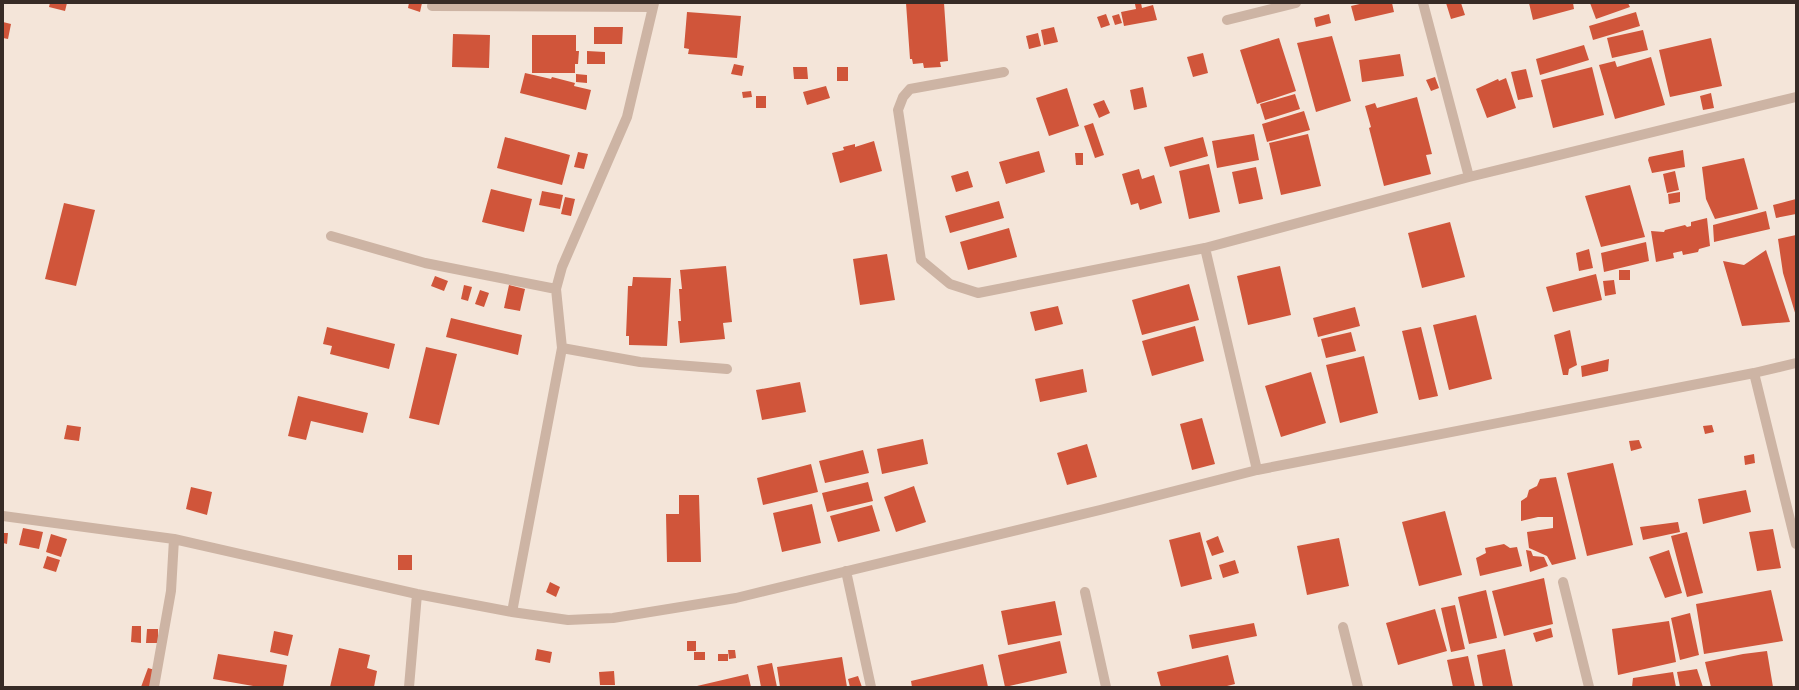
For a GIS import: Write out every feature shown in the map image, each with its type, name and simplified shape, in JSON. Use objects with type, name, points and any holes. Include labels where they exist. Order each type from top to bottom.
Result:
[{"type":"street","points":[[1227,20],[1296,3]]},
{"type":"street","points":[[1423,3],[1469,177]]},
{"type":"street","points":[[432,6],[654,5],[627,117],[562,267],[556,289],[562,348],[512,612]]},
{"type":"street","points":[[1004,72],[910,88],[903,97],[898,110],[921,260],[950,284],[978,293],[1205,248],[1469,177],[1796,96]]},
{"type":"street","points":[[331,236],[424,263],[556,289]]},
{"type":"street","points":[[1205,248],[1257,470]]},
{"type":"street","points":[[562,348],[640,362],[727,369]]},
{"type":"street","points":[[3,516],[174,539],[417,594],[512,612],[568,620],[613,618],[736,598],[1100,510],[1257,470],[1754,373],[1796,363]]},
{"type":"street","points":[[1754,373],[1796,544]]},
{"type":"street","points":[[154,687],[171,591],[174,539]]},
{"type":"street","points":[[846,571],[871,687]]},
{"type":"street","points":[[1563,582],[1589,687]]},
{"type":"street","points":[[1085,592],[1106,687]]},
{"type":"street","points":[[409,687],[417,594]]},
{"type":"street","points":[[1343,627],[1358,687]]},
{"type":"building","points":[[50,3],[67,3],[65,11],[49,7]]},
{"type":"building","points":[[409,3],[422,3],[420,12],[408,8]]},
{"type":"building","points":[[906,3],[944,3],[948,61],[940,62],[941,67],[924,68],[923,63],[913,64],[912,59],[910,59]]},
{"type":"building","points":[[1141,3],[1142,8],[1153,5],[1157,20],[1124,26],[1121,12],[1136,9],[1135,4]]},
{"type":"building","points":[[1364,3],[1392,3],[1394,12],[1355,21],[1351,6]]},
{"type":"building","points":[[1446,3],[1461,3],[1465,15],[1451,19]]},
{"type":"building","points":[[1529,3],[1573,3],[1574,9],[1533,20]]},
{"type":"building","points":[[1590,3],[1628,3],[1630,7],[1596,19]]},
{"type":"building","points":[[687,12],[741,16],[737,58],[688,54],[689,49],[684,48]]},
{"type":"building","points":[[1636,12],[1640,26],[1593,40],[1589,26]]},
{"type":"building","points":[[1106,14],[1110,25],[1101,28],[1097,17]]},
{"type":"building","points":[[1119,14],[1122,23],[1115,25],[1112,16]]},
{"type":"building","points":[[1329,14],[1331,23],[1316,27],[1314,18]]},
{"type":"building","points":[[3,22],[11,24],[8,39],[3,38]]},
{"type":"building","points":[[594,27],[623,27],[622,44],[594,44]]},
{"type":"building","points":[[1054,27],[1058,42],[1044,45],[1041,30]]},
{"type":"building","points":[[1643,30],[1648,50],[1612,58],[1607,38]]},
{"type":"building","points":[[1038,33],[1041,46],[1029,49],[1026,36]]},
{"type":"building","points":[[453,34],[490,35],[489,68],[452,67]]},
{"type":"building","points":[[532,35],[576,35],[576,51],[579,51],[578,64],[575,64],[575,73],[532,73]]},
{"type":"building","points":[[1332,36],[1351,101],[1316,112],[1297,43]]},
{"type":"building","points":[[1279,38],[1296,91],[1257,104],[1240,50]]},
{"type":"building","points":[[1711,38],[1722,86],[1670,97],[1659,50]]},
{"type":"building","points":[[1584,45],[1589,60],[1540,75],[1536,59]]},
{"type":"building","points":[[587,51],[605,52],[605,64],[587,64]]},
{"type":"building","points":[[1203,53],[1208,73],[1193,77],[1187,57]]},
{"type":"building","points":[[1400,54],[1404,76],[1362,82],[1359,60]]},
{"type":"building","points":[[1651,57],[1665,105],[1615,119],[1599,65],[1615,61],[1617,67]]},
{"type":"building","points":[[734,64],[744,66],[742,76],[731,74]]},
{"type":"building","points":[[793,67],[807,67],[808,79],[794,79]]},
{"type":"building","points":[[837,67],[848,67],[848,81],[837,81]]},
{"type":"building","points":[[1592,67],[1604,115],[1553,128],[1541,80]]},
{"type":"building","points":[[1526,69],[1533,97],[1518,100],[1511,72]]},
{"type":"building","points":[[525,73],[551,79],[552,77],[575,83],[574,86],[591,90],[586,110],[520,93]]},
{"type":"building","points":[[576,74],[587,75],[587,83],[576,82]]},
{"type":"building","points":[[1435,77],[1439,88],[1431,91],[1426,80]]},
{"type":"building","points":[[1506,78],[1516,108],[1487,118],[1476,89],[1498,79],[1499,81]]},
{"type":"building","points":[[826,86],[830,98],[807,105],[803,92]]},
{"type":"building","points":[[1143,87],[1147,107],[1134,110],[1130,90]]},
{"type":"building","points":[[1067,88],[1079,126],[1049,136],[1036,98]]},
{"type":"building","points":[[751,91],[752,97],[743,98],[742,92]]},
{"type":"building","points":[[1711,93],[1714,108],[1703,110],[1700,96]]},
{"type":"building","points":[[1295,94],[1300,109],[1265,120],[1260,104]]},
{"type":"building","points":[[756,96],[766,96],[766,108],[756,108]]},
{"type":"building","points":[[1417,97],[1432,154],[1426,155],[1431,174],[1384,186],[1365,106],[1375,103],[1377,108]]},
{"type":"building","points":[[1104,100],[1110,113],[1099,118],[1093,104]]},
{"type":"building","points":[[1304,111],[1310,130],[1267,142],[1262,124]]},
{"type":"building","points":[[1093,123],[1104,155],[1095,158],[1084,126]]},
{"type":"building","points":[[1254,134],[1259,160],[1217,168],[1212,141]]},
{"type":"building","points":[[1308,134],[1321,186],[1281,195],[1269,143]]},
{"type":"building","points":[[505,137],[570,155],[562,185],[497,168]]},
{"type":"building","points":[[1203,137],[1208,156],[1170,167],[1164,147]]},
{"type":"building","points":[[874,141],[882,171],[840,183],[832,153],[844,150],[843,147],[855,144],[855,147]]},
{"type":"building","points":[[1683,150],[1685,167],[1652,173],[1648,160],[1649,157]]},
{"type":"building","points":[[1039,151],[1045,172],[1006,184],[999,162]]},
{"type":"building","points":[[578,152],[588,154],[584,169],[574,167]]},
{"type":"building","points":[[1075,153],[1083,153],[1083,165],[1076,165]]},
{"type":"building","points":[[1744,158],[1758,209],[1715,219],[1706,199],[1702,167]]},
{"type":"building","points":[[1209,164],[1220,212],[1189,219],[1179,171]]},
{"type":"building","points":[[1256,167],[1263,199],[1239,204],[1232,172]]},
{"type":"building","points":[[1139,169],[1142,179],[1154,175],[1162,203],[1140,210],[1138,203],[1131,205],[1122,174]]},
{"type":"building","points":[[968,171],[973,187],[956,192],[951,176]]},
{"type":"building","points":[[1675,171],[1679,190],[1667,193],[1663,174]]},
{"type":"building","points":[[1630,185],[1645,237],[1601,247],[1585,196]]},
{"type":"building","points":[[491,189],[532,199],[524,232],[482,222]]},
{"type":"building","points":[[542,191],[563,195],[560,209],[539,205]]},
{"type":"building","points":[[1680,192],[1680,202],[1669,204],[1668,194]]},
{"type":"building","points":[[565,197],[575,199],[571,216],[561,214]]},
{"type":"building","points":[[1796,199],[1796,214],[1776,218],[1773,205]]},
{"type":"building","points":[[999,201],[1004,218],[950,233],[945,216]]},
{"type":"building","points":[[64,203],[95,210],[76,286],[45,279]]},
{"type":"building","points":[[1766,211],[1770,229],[1714,242],[1713,225]]},
{"type":"building","points":[[1707,218],[1710,246],[1699,249],[1698,252],[1683,255],[1682,251],[1673,253],[1674,258],[1656,262],[1651,231],[1664,232],[1665,230],[1685,225],[1687,227],[1691,226],[1691,222]]},
{"type":"building","points":[[1450,222],[1465,277],[1422,288],[1408,233]]},
{"type":"building","points":[[1009,228],[1017,257],[968,270],[960,242]]},
{"type":"building","points":[[1796,235],[1796,316],[1783,273],[1778,239]]},
{"type":"building","points":[[1646,242],[1649,261],[1604,272],[1601,253]]},
{"type":"building","points":[[1589,249],[1593,268],[1579,271],[1576,253]]},
{"type":"building","points":[[1766,250],[1790,322],[1742,326],[1723,261],[1744,265]]},
{"type":"building","points":[[887,254],[895,300],[860,305],[853,259]]},
{"type":"building","points":[[726,266],[732,322],[723,323],[725,339],[680,343],[678,321],[681,321],[679,289],[682,289],[680,270]]},
{"type":"building","points":[[1280,266],[1291,315],[1248,325],[1237,276]]},
{"type":"building","points":[[1619,270],[1630,270],[1630,280],[1619,280]]},
{"type":"building","points":[[1596,274],[1602,300],[1553,312],[1546,287]]},
{"type":"building","points":[[435,276],[448,281],[444,291],[431,286]]},
{"type":"building","points":[[633,277],[671,278],[667,346],[629,345],[629,336],[626,336],[628,286],[632,286]]},
{"type":"building","points":[[1614,280],[1616,294],[1605,296],[1603,281]]},
{"type":"building","points":[[1189,284],[1199,320],[1142,335],[1132,300]]},
{"type":"building","points":[[464,285],[472,287],[468,301],[461,299]]},
{"type":"building","points":[[509,285],[525,289],[520,311],[504,308]]},
{"type":"building","points":[[480,290],[489,293],[484,307],[475,304]]},
{"type":"building","points":[[1058,306],[1063,324],[1035,331],[1030,312]]},
{"type":"building","points":[[1355,307],[1360,326],[1318,337],[1313,318]]},
{"type":"building","points":[[1476,315],[1492,379],[1449,390],[1433,325]]},
{"type":"building","points":[[451,318],[522,335],[518,355],[446,337]]},
{"type":"building","points":[[1195,326],[1204,361],[1152,376],[1142,341]]},
{"type":"building","points":[[327,327],[395,344],[389,369],[330,354],[332,346],[323,344]]},
{"type":"building","points":[[1421,327],[1438,396],[1419,400],[1402,331]]},
{"type":"building","points":[[1570,330],[1577,365],[1569,369],[1568,375],[1563,375],[1554,335]]},
{"type":"building","points":[[1351,332],[1356,351],[1326,358],[1321,339]]},
{"type":"building","points":[[426,347],[457,354],[439,425],[409,418]]},
{"type":"building","points":[[1364,356],[1378,413],[1340,423],[1326,365]]},
{"type":"building","points":[[1609,359],[1608,371],[1582,377],[1581,366]]},
{"type":"building","points":[[1083,369],[1087,392],[1040,402],[1035,379]]},
{"type":"building","points":[[1311,372],[1326,423],[1281,437],[1265,386]]},
{"type":"building","points":[[800,382],[806,412],[762,420],[756,390]]},
{"type":"building","points":[[298,396],[368,413],[363,433],[311,421],[306,440],[288,436]]},
{"type":"building","points":[[1202,418],[1215,464],[1192,470],[1180,424]]},
{"type":"building","points":[[67,425],[81,427],[79,441],[64,439]]},
{"type":"building","points":[[1712,425],[1714,432],[1705,434],[1703,426]]},
{"type":"building","points":[[923,439],[928,464],[882,474],[877,449]]},
{"type":"building","points":[[1639,440],[1642,448],[1631,451],[1629,441]]},
{"type":"building","points":[[1087,444],[1097,477],[1067,485],[1057,453]]},
{"type":"building","points":[[863,450],[869,473],[825,483],[819,461]]},
{"type":"building","points":[[1754,454],[1755,463],[1745,465],[1744,456]]},
{"type":"building","points":[[1613,463],[1633,545],[1587,556],[1567,473]]},
{"type":"building","points":[[811,464],[818,492],[763,505],[757,478]]},
{"type":"building","points":[[1556,477],[1576,559],[1552,565],[1547,556],[1529,548],[1527,532],[1553,528],[1553,517],[1538,517],[1521,521],[1521,501],[1527,497],[1529,490],[1537,486],[1540,479]]},
{"type":"building","points":[[868,482],[873,501],[827,512],[822,493]]},
{"type":"building","points":[[914,486],[926,522],[896,532],[884,497]]},
{"type":"building","points":[[191,487],[212,492],[207,515],[186,509]]},
{"type":"building","points":[[1746,490],[1751,512],[1703,524],[1698,499]]},
{"type":"building","points":[[679,495],[699,495],[701,562],[667,562],[666,514],[679,514]]},
{"type":"building","points":[[812,504],[821,543],[782,552],[773,513]]},
{"type":"building","points":[[872,505],[880,531],[838,542],[830,516]]},
{"type":"building","points":[[1445,511],[1462,575],[1419,586],[1402,522]]},
{"type":"building","points":[[1678,522],[1680,532],[1643,540],[1640,527]]},
{"type":"building","points":[[23,528],[43,532],[39,549],[19,545]]},
{"type":"building","points":[[1773,529],[1781,568],[1757,571],[1749,532]]},
{"type":"building","points":[[1200,532],[1212,579],[1181,587],[1169,540]]},
{"type":"building","points":[[1687,532],[1703,593],[1687,597],[1671,536]]},
{"type":"building","points":[[3,533],[8,533],[7,544],[3,543]]},
{"type":"building","points":[[51,534],[67,539],[61,557],[46,552]]},
{"type":"building","points":[[1218,536],[1224,552],[1212,556],[1206,541]]},
{"type":"building","points":[[1339,538],[1349,586],[1307,595],[1297,546]]},
{"type":"building","points":[[1504,544],[1510,548],[1517,547],[1522,566],[1480,576],[1476,558],[1486,553],[1485,548]]},
{"type":"building","points":[[1526,550],[1531,551],[1533,556],[1544,557],[1548,566],[1530,572]]},
{"type":"building","points":[[1669,550],[1682,593],[1665,598],[1649,557]]},
{"type":"building","points":[[398,555],[412,555],[412,570],[398,570]]},
{"type":"building","points":[[47,556],[60,560],[56,572],[43,568]]},
{"type":"building","points":[[1235,560],[1239,573],[1223,578],[1219,565]]},
{"type":"building","points":[[1544,578],[1553,624],[1504,636],[1492,591]]},
{"type":"building","points":[[550,582],[560,587],[556,597],[546,592]]},
{"type":"building","points":[[1486,590],[1497,638],[1469,644],[1458,597]]},
{"type":"building","points":[[1771,590],[1783,641],[1704,654],[1696,604]]},
{"type":"building","points":[[1055,601],[1062,635],[1008,645],[1001,611]]},
{"type":"building","points":[[1455,605],[1465,649],[1451,652],[1441,608]]},
{"type":"building","points":[[1435,609],[1447,651],[1398,665],[1386,623]]},
{"type":"building","points":[[1690,613],[1699,655],[1680,660],[1671,618]]},
{"type":"building","points":[[1669,621],[1676,662],[1618,675],[1612,629]]},
{"type":"building","points":[[1254,623],[1257,636],[1192,649],[1189,635]]},
{"type":"building","points":[[132,626],[141,626],[141,643],[131,642]]},
{"type":"building","points":[[1551,628],[1553,637],[1536,642],[1533,633]]},
{"type":"building","points":[[147,629],[158,629],[158,643],[146,643]]},
{"type":"building","points":[[274,631],[293,635],[288,656],[270,652]]},
{"type":"building","points":[[687,641],[696,641],[696,651],[687,651]]},
{"type":"building","points":[[1060,641],[1067,673],[1005,687],[998,655]]},
{"type":"building","points":[[339,648],[370,655],[367,668],[377,671],[374,687],[330,687]]},
{"type":"building","points":[[537,649],[552,652],[550,663],[535,660]]},
{"type":"building","points":[[1505,649],[1513,687],[1483,687],[1477,655]]},
{"type":"building","points":[[728,650],[735,650],[736,658],[729,659]]},
{"type":"building","points":[[1767,651],[1773,687],[1711,687],[1705,662],[1743,654]]},
{"type":"building","points":[[694,652],[705,652],[705,660],[694,660]]},
{"type":"building","points":[[218,654],[287,665],[283,687],[259,687],[213,679]]},
{"type":"building","points":[[718,654],[728,654],[728,661],[718,661]]},
{"type":"building","points":[[1228,655],[1235,684],[1223,687],[1161,687],[1157,672]]},
{"type":"building","points":[[1468,656],[1475,687],[1453,687],[1447,660]]},
{"type":"building","points":[[842,657],[847,687],[780,687],[777,667]]},
{"type":"building","points":[[772,663],[777,687],[761,687],[757,666]]},
{"type":"building","points":[[983,664],[988,687],[912,687],[911,681]]},
{"type":"building","points":[[148,668],[155,670],[150,687],[141,687]]},
{"type":"building","points":[[1697,669],[1703,687],[1680,687],[1677,672]]},
{"type":"building","points":[[614,671],[615,685],[600,685],[599,672]]},
{"type":"building","points":[[1673,672],[1676,687],[1632,687],[1633,678]]},
{"type":"building","points":[[748,674],[751,687],[697,687],[697,686]]},
{"type":"building","points":[[858,676],[862,687],[850,687],[848,679]]}]
